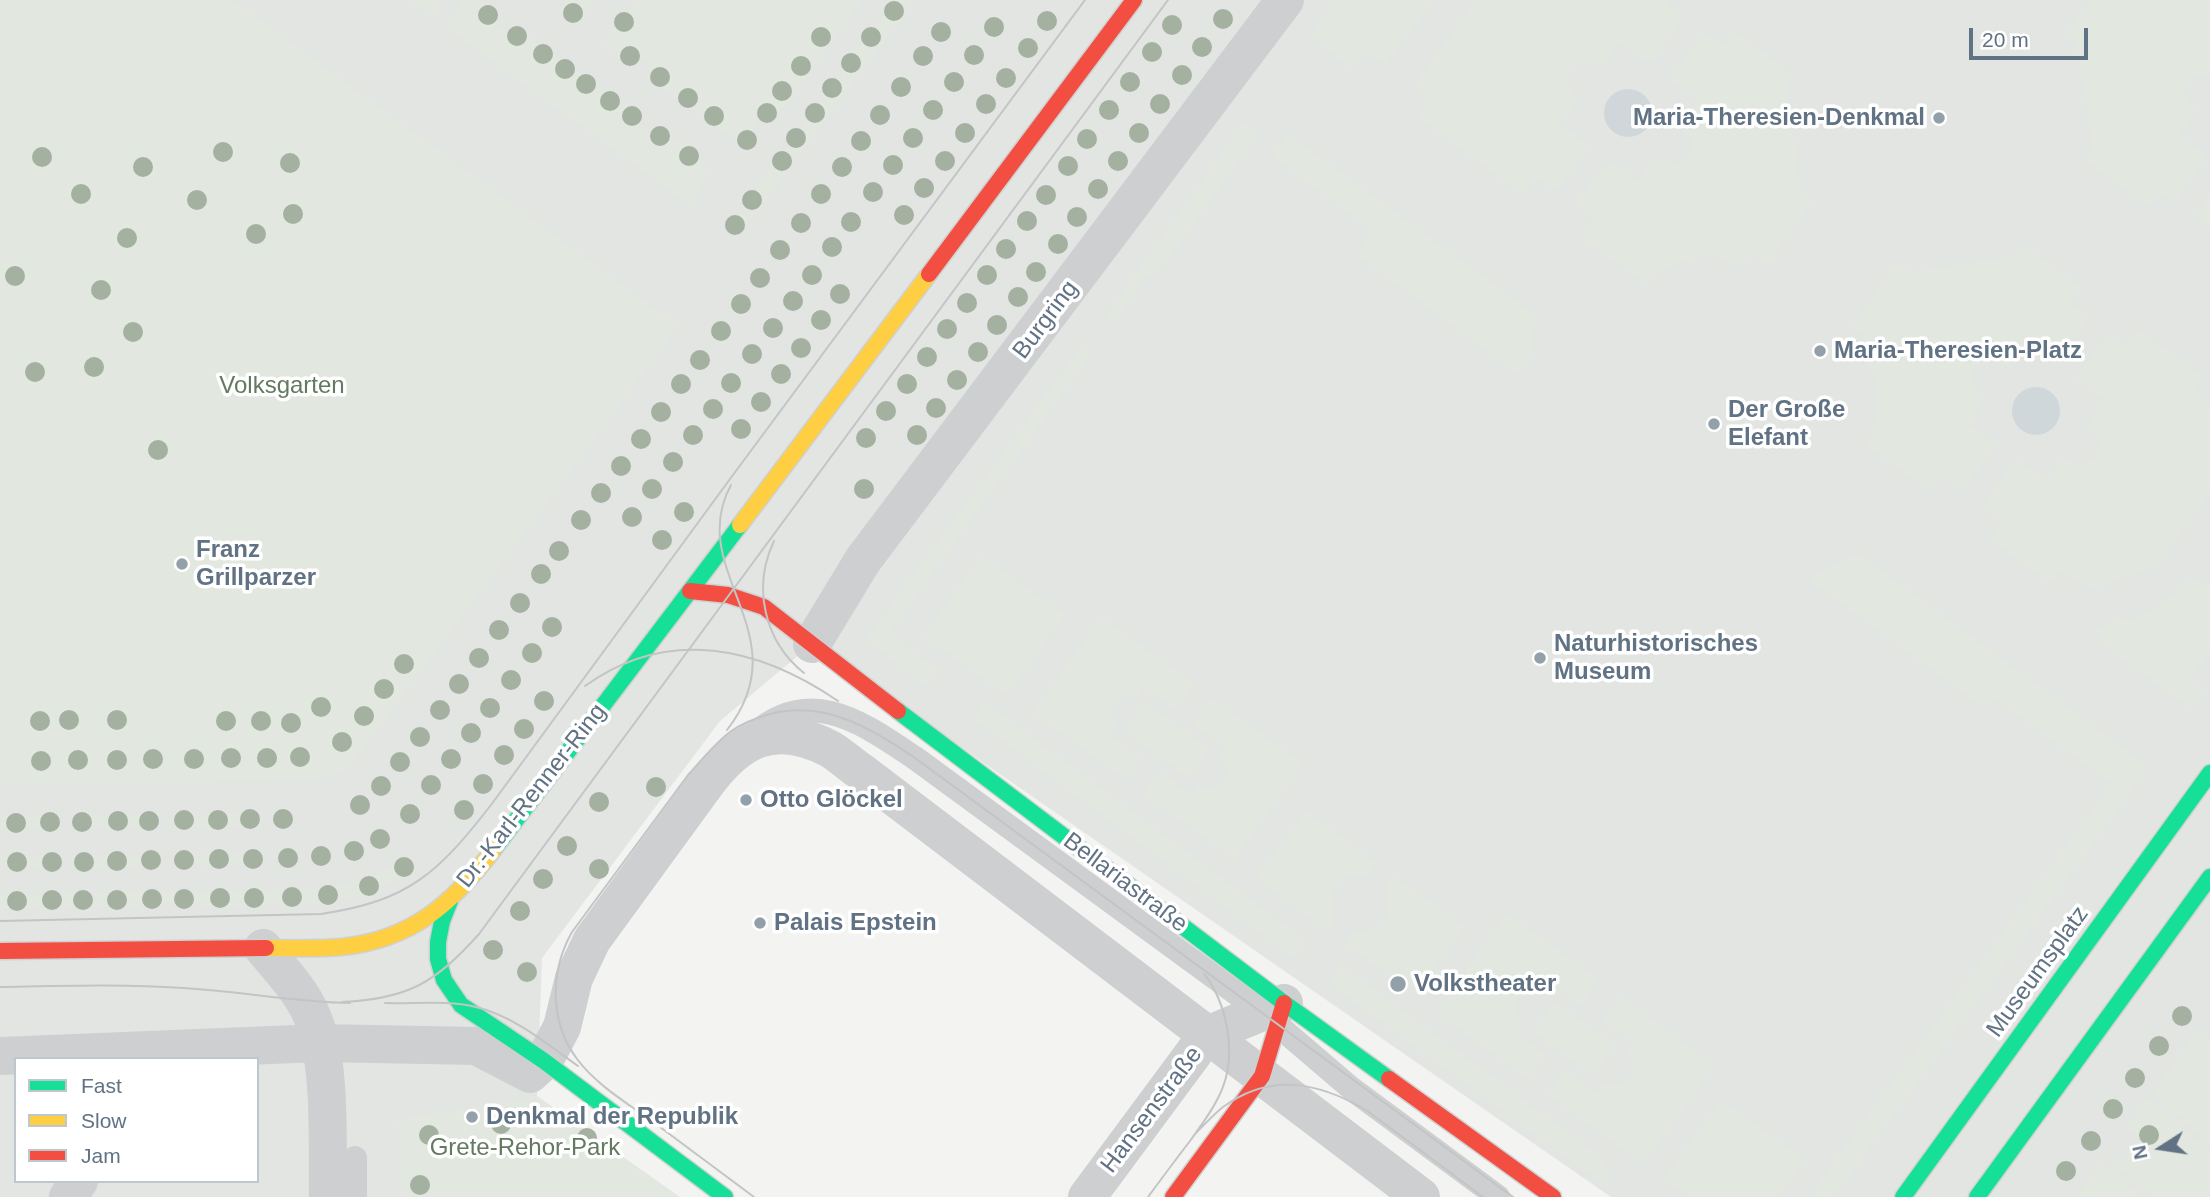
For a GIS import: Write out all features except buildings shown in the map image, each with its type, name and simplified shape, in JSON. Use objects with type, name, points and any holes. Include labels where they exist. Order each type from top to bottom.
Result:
[{"type":"main road","points":[[690,591],[1135,0]]},
{"type":"main road","name":"Bellariastraße","points":[[690,591],[728,595],[764,607],[1275,1013],[1553,1197]]},
{"type":"main road","name":"Dr.-Karl-Renner-Ring","points":[[0,951],[341,947],[395,935],[422,921],[450,901],[476,873],[690,591]]},
{"type":"main road","name":"Museumsplatz","points":[[1903,1197],[2210,773]]},
{"type":"main road","points":[[1977,1197],[2210,877]]},
{"type":"main road","points":[[450,901],[438,942],[441,972],[451,993],[461,1005],[544,1061],[725,1197]]},
{"type":"main road","points":[[1173,1197],[1262,1076],[1275,1013]]},
{"type":"street","name":"Burgring","points":[[812,644],[863,560],[1285,0]]},
{"type":"street","points":[[0,1056],[97,1056],[321,1043],[475,1046],[530,1074],[544,1061],[562,1027],[574,978],[592,940],[715,771],[741,746],[755,740],[785,735],[831,750],[1421,1197]]},
{"type":"street","points":[[263,948],[304,1000],[321,1043],[326,1103],[328,1197]]},
{"type":"street","name":"Hansenstraße","points":[[1087,1197],[1207,1035],[1275,1013]]},
{"type":"lane","points":[[741,746],[778,717],[796,711],[825,712],[876,732],[1275,1013]]},
{"type":"lane","name":"Bellariastraße","points":[[1275,1013],[1352,1089],[1498,1197]]},
{"type":"lane","points":[[355,1158],[355,1197]]},
{"type":"shaded area","points":[[0,0],[2210,0],[2210,1197],[1611,1197],[812,644],[720,721],[542,958],[537,1096],[678,1197],[0,1197]]},
{"type":"shaded area","points":[[1628,89],[1645,96],[1652,113],[1645,130],[1628,137],[1611,130],[1604,113],[1611,96]]},
{"type":"shaded area","points":[[2036,387],[2053,394],[2060,411],[2053,428],[2036,435],[2019,428],[2012,411],[2019,394]]},
{"type":"green space","name":"Volksgarten","points":[[0,0],[233,0],[679,325],[352,764],[336,773],[307,781],[0,785]]},
{"type":"green space","points":[[408,0],[443,0],[431,17]]},
{"type":"green space","points":[[463,0],[478,0],[498,15],[493,22],[509,35],[516,27],[641,115],[636,122],[649,133],[655,125],[698,156],[704,164],[705,182],[691,206],[444,26]]},
{"type":"green space","points":[[561,0],[595,0],[577,24],[564,14],[569,5]]},
{"type":"green space","points":[[634,0],[863,0],[770,126],[761,120],[751,133],[761,140],[752,152],[647,76],[653,68],[639,57],[633,65],[602,43]]},
{"type":"green space","points":[[894,0],[915,0],[736,240],[725,230]]},
{"type":"green space","points":[[1336,0],[1434,0],[1386,65],[1366,52],[1352,69],[1310,36]]},
{"type":"green space","points":[[1477,0],[1669,0],[1667,4],[1681,13],[1682,20],[1653,60],[1645,61],[1620,43],[1601,68],[1583,62],[1570,68],[1568,82],[1579,99],[1560,124],[1586,143],[1587,149],[1558,189],[1553,190],[1535,177],[1523,195],[1418,117],[1431,98],[1414,85]]},
{"type":"green space","points":[[2090,0],[2210,0],[2210,74],[2196,74],[2186,82],[2188,98],[2198,110],[2179,135],[2205,154],[2205,161],[2174,204],[2158,192],[2147,206],[2085,160],[2093,148],[2077,44],[2064,35]]},
{"type":"green space","points":[[1734,31],[1793,74],[1786,87],[1801,191],[1813,200],[1767,264],[1751,253],[1741,266],[1714,257],[1690,258],[1668,268],[1645,284],[1581,237],[1594,221],[1578,208],[1577,203],[1606,164],[1614,162],[1637,181],[1655,156],[1675,163],[1688,155],[1692,150],[1690,138],[1679,125],[1697,99],[1673,82],[1672,74],[1700,36],[1707,34],[1723,46]]},
{"type":"green space","points":[[1244,122],[1259,133],[1159,272],[1145,279],[1113,324],[1104,318]]},
{"type":"green space","points":[[1288,134],[1535,314],[1533,354],[1517,373],[1357,255],[1372,230],[1272,156]]},
{"type":"green space","points":[[2210,194],[2210,227],[2194,216]]},
{"type":"green space","points":[[2023,245],[2082,287],[2070,303],[2090,318],[2057,364],[2028,342],[2008,367],[1992,361],[1975,366],[1975,384],[1985,399],[1968,423],[1997,445],[1962,492],[1942,477],[1931,492],[1867,446],[1876,420],[1878,395],[1872,372],[1855,350],[1865,337],[1851,326],[1897,263],[1912,272],[2012,256]]},
{"type":"green space","points":[[2138,329],[2203,377],[2195,388],[2210,408],[2210,492],[2156,566],[2094,588],[2059,573],[2051,584],[1990,539],[2001,522],[1982,507],[2016,459],[2045,480],[2063,458],[2080,466],[2094,457],[2099,440],[2086,426],[2105,400],[2075,378],[2108,332],[2126,345]]},
{"type":"green space","points":[[1084,343],[1093,351],[890,632],[940,671],[926,686],[866,639]]},
{"type":"green space","points":[[1858,553],[2149,767],[1834,1197],[1808,1197],[2112,784],[1995,699],[1990,699],[1984,708],[1809,579]]},
{"type":"green space","points":[[982,555],[1065,615],[1007,696],[923,636]]},
{"type":"green space","points":[[2195,580],[2210,585],[2210,651],[2189,680],[2204,691],[2192,710],[2102,644],[2097,631],[2106,625],[2145,612],[2189,581]]},
{"type":"green space","points":[[1101,617],[1195,684],[1176,710],[1143,687],[1136,696],[1124,694],[1113,701],[1110,712],[1116,725],[1109,735],[1141,758],[1126,779],[1033,713]]},
{"type":"green space","points":[[1212,698],[1303,764],[1235,859],[1144,794],[1160,771],[1192,795],[1198,785],[1214,788],[1224,779],[1227,768],[1219,755],[1225,747],[1193,724]]},
{"type":"green space","points":[[983,703],[1306,943],[1294,958],[972,718]]},
{"type":"green space","points":[[1145,703],[1209,748],[1189,778],[1124,732]]},
{"type":"green space","points":[[1306,811],[1377,863],[1369,875],[1349,876],[1337,886],[1332,901],[1335,920],[1327,930],[1256,878]]},
{"type":"green space","points":[[260,813],[261,827],[173,828],[173,815]]},
{"type":"green space","points":[[158,814],[158,828],[74,829],[73,816]]},
{"type":"green space","points":[[56,815],[57,829],[0,830],[0,816]]},
{"type":"green space","points":[[259,853],[260,865],[174,866],[174,855]]},
{"type":"green space","points":[[157,854],[157,866],[73,868],[72,856]]},
{"type":"green space","points":[[0,856],[59,856],[59,869],[0,870]]},
{"type":"green space","points":[[407,859],[413,869],[379,888],[355,897],[316,905],[0,909],[0,895],[321,889],[366,878]]},
{"type":"green space","points":[[1394,876],[1465,927],[1414,994],[1345,944],[1353,932],[1372,930],[1384,921],[1389,907],[1386,888]]},
{"type":"green space","points":[[1507,913],[1600,980],[1581,1006],[1552,984],[1543,996],[1529,993],[1519,1000],[1516,1011],[1522,1024],[1516,1033],[1546,1055],[1528,1079],[1436,1012]]},
{"type":"green space","points":[[1342,966],[1604,1159],[1609,1189],[1329,983]]},
{"type":"green space","points":[[1620,996],[1715,1066],[1643,1164],[1547,1094],[1565,1069],[1597,1093],[1603,1084],[1619,1084],[1630,1079],[1633,1069],[1627,1053],[1634,1043],[1603,1020]]},
{"type":"green space","points":[[1555,1001],[1616,1046],[1593,1076],[1533,1031]]},
{"type":"green space","points":[[2198,1030],[2210,1041],[2210,1144],[2152,1093]]},
{"type":"green space","name":"Grete-Rehor-Park","points":[[537,1096],[680,1197],[400,1197],[398,1120]]},
{"type":"green space","points":[[2149,1097],[2210,1152],[2210,1197],[2151,1197],[2105,1157],[2120,1164],[2140,1138],[2126,1127]]},
{"type":"green space","points":[[1721,1100],[1806,1160],[1779,1197],[1687,1197],[1663,1179]]},
{"type":"green space","points":[[2102,1161],[2142,1197],[2076,1197]]},
{"type":"tram line","points":[[0,921],[321,914],[377,901],[399,892],[437,866],[491,805],[1085,0]]},
{"type":"tram line","points":[[342,1002],[385,997],[419,985],[448,965],[479,934],[1168,0]]},
{"type":"tram line","points":[[727,730],[747,695],[753,663],[749,633],[721,546],[720,516],[731,485]]},
{"type":"tram line","points":[[774,541],[764,577],[766,612],[779,645],[804,673]]},
{"type":"tram line","points":[[585,686],[616,667],[648,655],[681,650],[713,651],[777,667],[838,701]]},
{"type":"tram line","points":[[754,1197],[616,1096],[585,1069],[561,1029],[557,1012],[557,979],[565,947],[572,932],[688,775],[719,742],[744,723],[770,714],[790,711],[810,711],[847,720],[882,736],[915,758],[1513,1197]]},
{"type":"tram line","points":[[1148,1197],[1209,1114],[1227,1075],[1229,1045],[1225,1020],[1216,993],[1204,974]]},
{"type":"tram line","points":[[0,987],[204,989],[350,1003]]},
{"type":"tram line","points":[[385,1003],[454,1004],[490,1011],[530,1032],[578,1066]]},
{"type":"tram line","points":[[1195,1134],[1223,1107],[1258,1089],[1276,1085],[1312,1088],[1348,1100],[1366,1110],[1483,1197]]},
{"type":"traffic: fast","points":[[494,849],[740,525]]},
{"type":"traffic: fast","points":[[898,711],[1284,1003],[1389,1079]]},
{"type":"traffic: fast","points":[[1903,1197],[2210,773]]},
{"type":"traffic: fast","points":[[1977,1197],[2210,877]]},
{"type":"traffic: fast","points":[[450,901],[442,921],[438,959],[444,980],[461,1005],[544,1061],[725,1197]]},
{"type":"traffic: slow","points":[[740,525],[929,274]]},
{"type":"traffic: slow","points":[[266,948],[341,947],[366,943],[410,927],[446,902],[494,849]]},
{"type":"traffic: jam","points":[[929,274],[1134,0]]},
{"type":"traffic: jam","points":[[690,591],[728,595],[764,607],[898,711]]},
{"type":"traffic: jam","points":[[0,951],[266,948]]},
{"type":"traffic: jam","points":[[1173,1197],[1262,1076],[1284,1003]]},
{"type":"traffic: jam","points":[[1389,1079],[1553,1197]]},
{"type":"place","name":"Maria-Theresien-Denkmal","points":[[1939,118]]},
{"type":"place","name":"Maria-Theresien-Platz","points":[[1820,351]]},
{"type":"place","name":"Der Große Elefant","points":[[1714,424]]},
{"type":"place","name":"Franz Grillparzer","points":[[182,564]]},
{"type":"place","name":"Naturhistorisches Museum","points":[[1540,658]]},
{"type":"place","name":"Otto Glöckel","points":[[746,800]]},
{"type":"place","name":"Palais Epstein","points":[[760,923]]},
{"type":"place","name":"Volkstheater","points":[[1398,984]]},
{"type":"place","name":"Denkmal der Republik","points":[[472,1117]]}]
